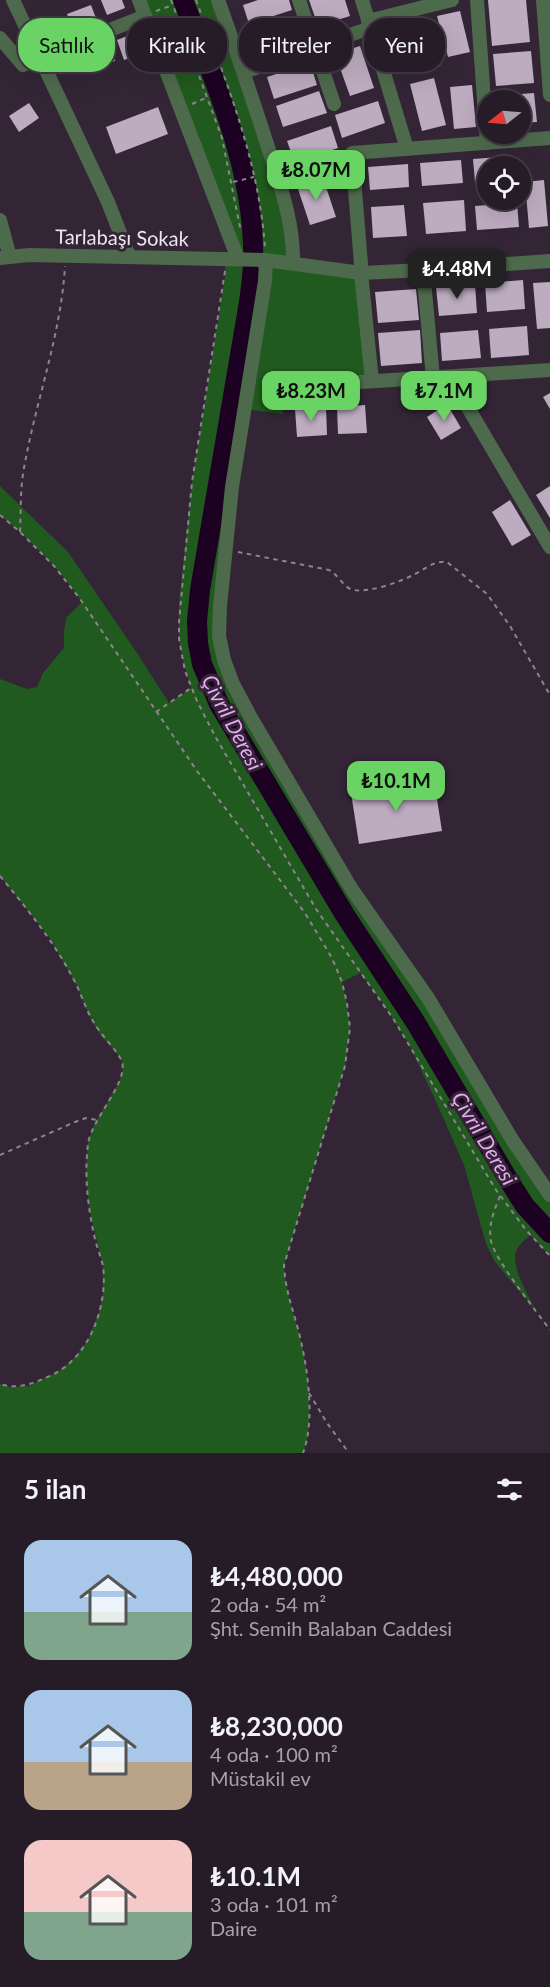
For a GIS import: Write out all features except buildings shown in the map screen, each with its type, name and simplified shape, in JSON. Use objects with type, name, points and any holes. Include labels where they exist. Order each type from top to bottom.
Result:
[{"type":"street","points":[[13,0],[22,18]]},
{"type":"street","points":[[139,0],[241,259]]},
{"type":"street","points":[[218,0],[239,58]]},
{"type":"street","points":[[299,0],[305,18]]},
{"type":"street","points":[[362,0],[367,18]]},
{"type":"street","points":[[392,18],[452,0]]},
{"type":"street","points":[[477,0],[483,90]]},
{"type":"street","points":[[543,0],[550,95]]},
{"type":"street","points":[[115,28],[145,16]]},
{"type":"street","points":[[0,38],[18,59]]},
{"type":"street","points":[[47,72],[108,202],[129,256]]},
{"type":"street","points":[[244,72],[289,218],[293,242],[293,263]]},
{"type":"street","points":[[323,72],[334,104]]},
{"type":"street","points":[[383,72],[407,149]]},
{"type":"street","points":[[531,140],[550,138]]},
{"type":"street","points":[[372,381],[352,153],[477,144]]},
{"type":"street","points":[[0,220],[5,257]]},
{"type":"street","points":[[361,268],[550,251]]},
{"type":"street","name":"Tarlabaşı Sokak","points":[[5,257],[65,255],[241,259],[361,268]]},
{"type":"street","points":[[264,260],[265,281],[232,487],[220,606],[219,636],[224,660],[238,695],[351,888],[428,998],[513,1141],[550,1195]]},
{"type":"street","points":[[361,268],[423,270],[550,261]]},
{"type":"street","points":[[423,270],[433,378]]},
{"type":"street","points":[[282,387],[550,370]]},
{"type":"street","points":[[450,376],[550,547]]},
{"type":"path","points":[[171,0],[222,138],[242,235]]},
{"type":"path","points":[[196,0],[243,130],[255,177],[262,222],[264,260]]},
{"type":"path","points":[[145,16],[172,5]]},
{"type":"path","points":[[180,108],[208,97]]},
{"type":"path","points":[[232,182],[255,177]]},
{"type":"path","points":[[20,532],[24,468],[58,320],[65,255]]},
{"type":"path","points":[[0,515],[54,566],[81,599],[197,771],[305,913],[332,958],[347,1003],[350,1028],[345,1066],[284,1265],[284,1280],[304,1355],[308,1390],[309,1429],[303,1453]]},
{"type":"path","points":[[226,550],[329,570],[337,573],[352,590],[365,590],[389,584],[411,576],[435,563],[447,562],[487,594],[510,626],[550,695]]},
{"type":"path","points":[[156,712],[191,688]]},
{"type":"path","points":[[0,876],[49,937],[76,984],[91,1019],[101,1036],[121,1058],[123,1068],[120,1080],[97,1120],[88,1142],[86,1171],[89,1208],[103,1266],[103,1294],[99,1312],[88,1340],[74,1358],[59,1371],[28,1386],[10,1387],[0,1384]]},
{"type":"path","points":[[0,1155],[86,1118],[97,1120]]},
{"type":"path","points":[[500,1196],[490,1230],[491,1243],[550,1330]]},
{"type":"path","points":[[308,1390],[349,1453]]},
{"type":"green space","points":[[139,0],[218,0],[224,18],[146,18]]},
{"type":"green space","points":[[227,27],[239,63],[239,72],[242,72],[279,183],[293,263],[361,273],[372,381],[282,387],[283,414],[245,409],[219,636],[238,695],[550,1195],[550,1256],[530,1235],[518,1247],[515,1256],[521,1280],[536,1311],[495,1262],[486,1244],[464,1165],[438,1106],[409,1044],[360,973],[342,982],[350,1028],[345,1066],[284,1265],[287,1290],[298,1329],[309,1391],[309,1424],[303,1453],[0,1453],[0,1384],[10,1387],[28,1386],[59,1371],[74,1358],[88,1340],[99,1312],[103,1294],[103,1266],[89,1208],[86,1171],[88,1142],[94,1125],[120,1080],[123,1068],[121,1058],[101,1036],[91,1019],[76,984],[49,937],[0,876],[0,679],[27,689],[37,687],[43,673],[64,648],[66,618],[82,602],[44,556],[0,515],[0,486],[68,552],[169,703],[191,688],[179,639],[179,604],[192,482],[225,277],[225,258],[237,259],[166,72],[227,72]]},
{"type":"waterway","name":"Çivril Deresi","points":[[183,0],[218,90],[238,152],[251,214],[253,246],[250,297],[200,590],[197,621],[202,664],[219,704],[345,915],[416,1023],[525,1206],[550,1233]]}]
